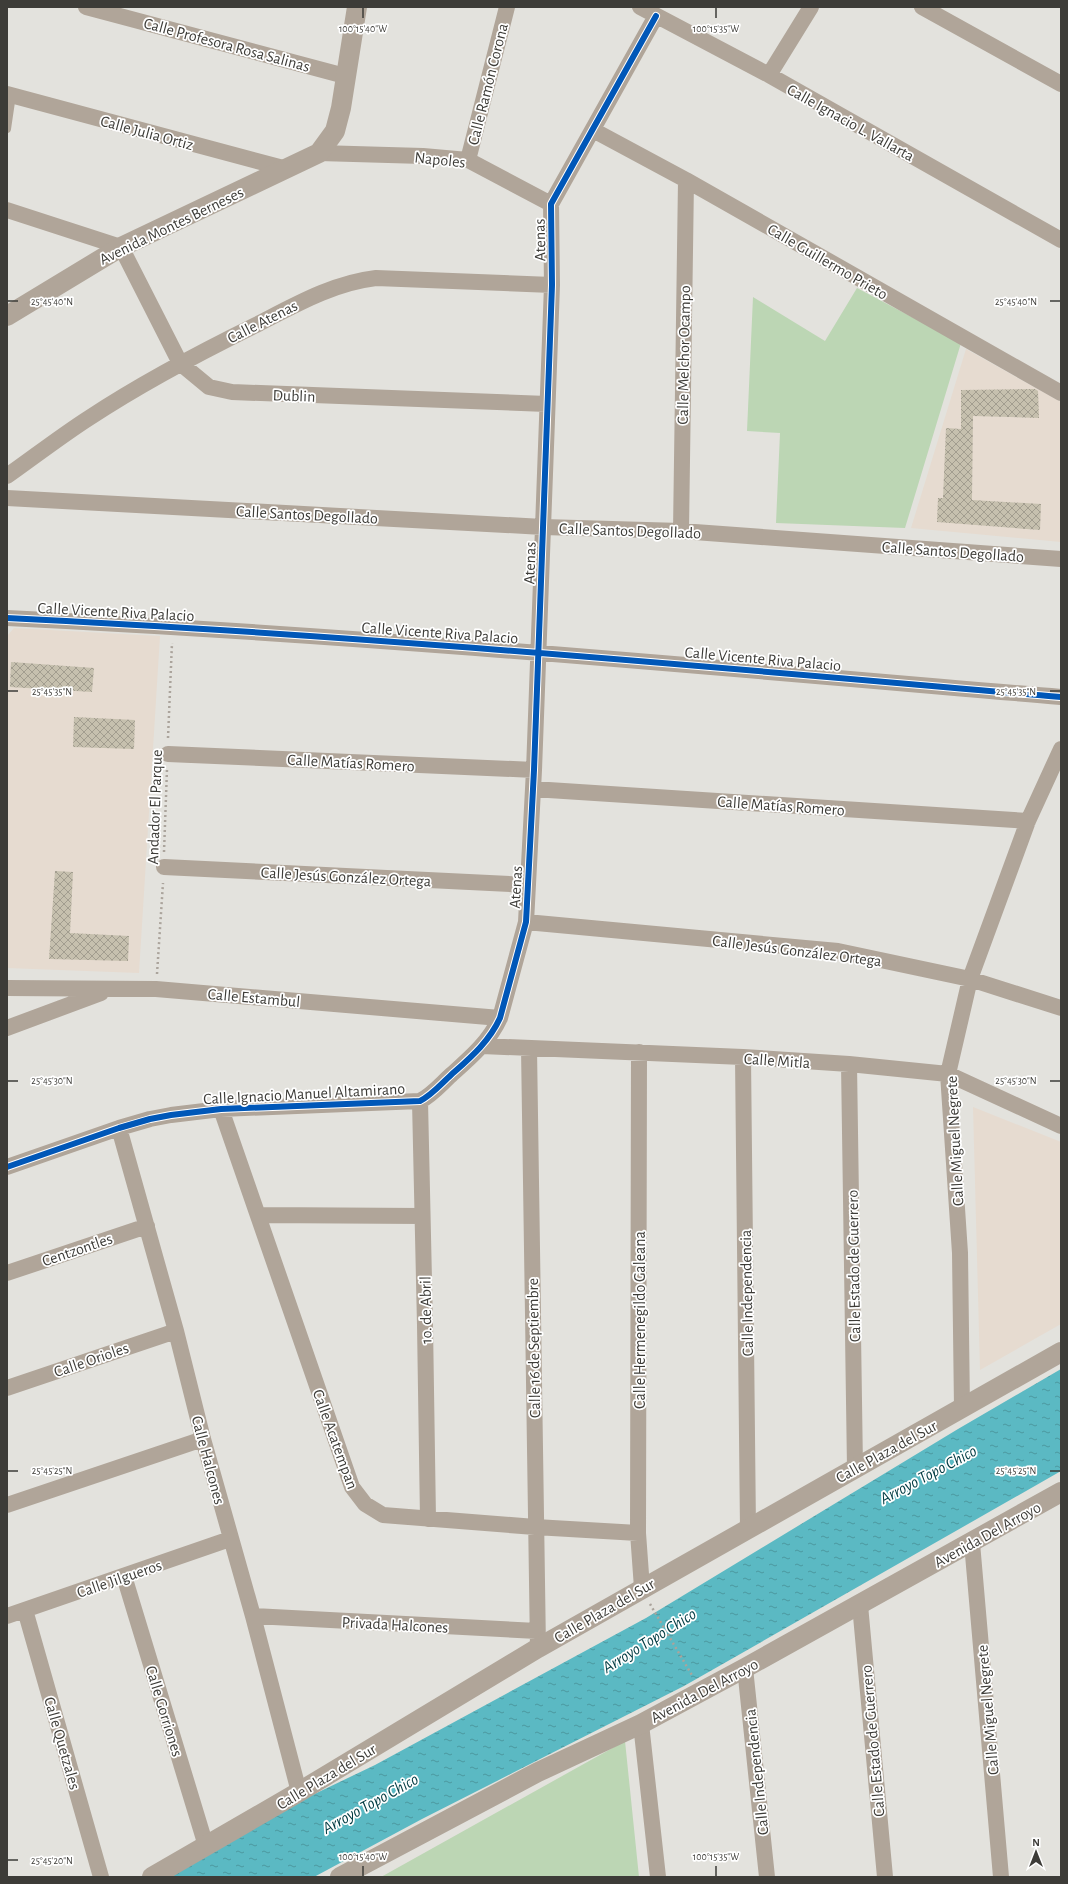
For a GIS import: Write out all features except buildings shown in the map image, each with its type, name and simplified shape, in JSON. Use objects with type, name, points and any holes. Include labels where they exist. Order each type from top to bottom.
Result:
[{"type":"street","name":"Calle Profesora Rosa Salinas","points":[[86,7],[345,76]]},
{"type":"street","points":[[319,153],[335,131],[341,108],[357,7]]},
{"type":"street","name":"Calle Ramón Corona","points":[[468,160],[506,7]]},
{"type":"street","name":"Calle Ignacio L. Vallarta","points":[[640,7],[769,75],[1061,240]]},
{"type":"street","points":[[769,75],[811,7]]},
{"type":"street","points":[[922,7],[1061,84]]},
{"type":"street","name":"Atenas","points":[[420,1101],[430,1094],[482,1046],[495,1029],[500,1018],[526,922],[534,770],[552,285],[551,204],[594,130],[656,16]]},
{"type":"street","name":"Calle Julia Ortiz","points":[[10,95],[287,169]]},
{"type":"street","name":"Calle Guillermo Prieto","points":[[594,130],[686,180],[1061,394]]},
{"type":"street","name":"Napoles","points":[[319,153],[423,156],[468,160],[551,204]]},
{"type":"street","name":"Avenida Montes Berneses","points":[[7,316],[121,247],[319,153]]},
{"type":"street","name":"Calle Melchor Ocampo","points":[[681,531],[686,180]]},
{"type":"street","points":[[7,210],[121,247]]},
{"type":"street","name":"Dublin","points":[[121,247],[180,363],[209,387],[232,392],[547,404]]},
{"type":"street","name":"Calle Atenas","points":[[7,476],[89,418],[180,363],[314,295],[359,280],[376,278],[552,285]]},
{"type":"street","name":"Calle Santos Degollado","points":[[7,498],[543,527],[681,531],[1061,559]]},
{"type":"street","name":"Calle Vicente Riva Palacio","points":[[8,619],[172,626],[538,652],[1061,697]]},
{"type":"street","name":"Calle Miguel Negrete","points":[[962,1408],[960,1253],[948,1074],[970,979],[1028,821],[1061,749]]},
{"type":"street","name":"Calle Matías Romero","points":[[168,754],[534,770]]},
{"type":"street","name":"Calle Matías Romero","points":[[533,789],[1028,821]]},
{"type":"street","name":"Calle Jesús González Ortega","points":[[164,867],[528,885]]},
{"type":"street","name":"Calle Jesús González Ortega","points":[[526,922],[830,950],[868,956],[970,979],[1061,1008]]},
{"type":"street","name":"Calle Estambul","points":[[7,988],[110,990],[156,989],[500,1018]]},
{"type":"street","points":[[7,1028],[110,990]]},
{"type":"street","name":"Calle Mitla","points":[[482,1046],[743,1057],[849,1064],[948,1074],[1061,1126]]},
{"type":"street","name":"Calle 16 de Septiembre","points":[[529,1048],[537,1639]]},
{"type":"street","name":"Calle Hermenegildo Galeana","points":[[639,1052],[638,1533],[645,1595]]},
{"type":"street","name":"Calle Independencia","points":[[743,1057],[748,1530]]},
{"type":"street","name":"Calle Estado de Guerrero","points":[[849,1064],[856,1468]]},
{"type":"street","name":"Calle Ignacio Manuel Altamirano","points":[[7,1168],[119,1128],[150,1119],[171,1115],[222,1108],[420,1101]]},
{"type":"street","name":"1o. de Abril","points":[[420,1101],[428,1519]]},
{"type":"street","name":"Calle Acatempan","points":[[222,1108],[352,1487],[358,1497],[372,1510],[383,1514],[535,1528],[638,1533]]},
{"type":"street","name":"Calle Halcones","points":[[119,1128],[176,1331],[230,1539],[253,1616],[300,1792]]},
{"type":"street","points":[[259,1215],[422,1216]]},
{"type":"street","name":"Centzontles","points":[[7,1273],[146,1226]]},
{"type":"street","name":"Calle Orioles","points":[[7,1388],[176,1331]]},
{"type":"street","name":"Calle Plaza del Sur","points":[[152,1877],[300,1792],[537,1639],[645,1595],[748,1530],[1061,1352]]},
{"type":"street","points":[[7,1505],[203,1438]]},
{"type":"street","name":"Avenida Del Arroyo","points":[[340,1877],[538,1772],[641,1724],[860,1605],[1061,1492]]},
{"type":"street","name":"Calle Jilgueros","points":[[7,1616],[230,1539]]},
{"type":"street","name":"Calle Miguel Negrete","points":[[972,1543],[1001,1877]]},
{"type":"street","name":"Calle Gorriones","points":[[124,1576],[206,1846]]},
{"type":"street","name":"Calle Estado de Guerrero","points":[[860,1605],[885,1877]]},
{"type":"street","name":"Calle Quetzales","points":[[25,1610],[101,1877]]},
{"type":"street","name":"Privada Halcones","points":[[253,1616],[537,1639]]},
{"type":"street","name":"Calle Independencia","points":[[745,1668],[767,1877]]},
{"type":"street","points":[[641,1724],[658,1877]]},
{"type":"lane","points":[[7,129],[10,95]]},
{"type":"path","points":[[645,1595],[691,1671]]},
{"type":"shaded area","points":[[966,349],[1061,402],[1061,542],[911,528]]},
{"type":"shaded area","points":[[14,628],[160,636],[139,973],[7,968],[7,636]]},
{"type":"shaded area","points":[[973,1107],[1061,1142],[1061,1324],[980,1370]]},
{"type":"green space","points":[[857,288],[961,343],[905,528],[776,523],[780,433],[747,431],[753,297],[825,341]]},
{"type":"green space","points":[[625,1741],[639,1877],[381,1877]]},
{"type":"water","name":"Arroyo Topo Chico","points":[[1061,1369],[1061,1471],[684,1686],[422,1819],[314,1877],[152,1877],[206,1846],[375,1765],[646,1618],[958,1429]]},
{"type":"cycle path","points":[[7,1167],[119,1128],[150,1119],[171,1115],[221,1109],[420,1101],[432,1093],[472,1056],[496,1027],[500,1018],[526,922],[534,770],[552,285],[551,204],[656,16]]},
{"type":"cycle path","points":[[7,618],[271,633],[666,663],[1061,697]]}]
